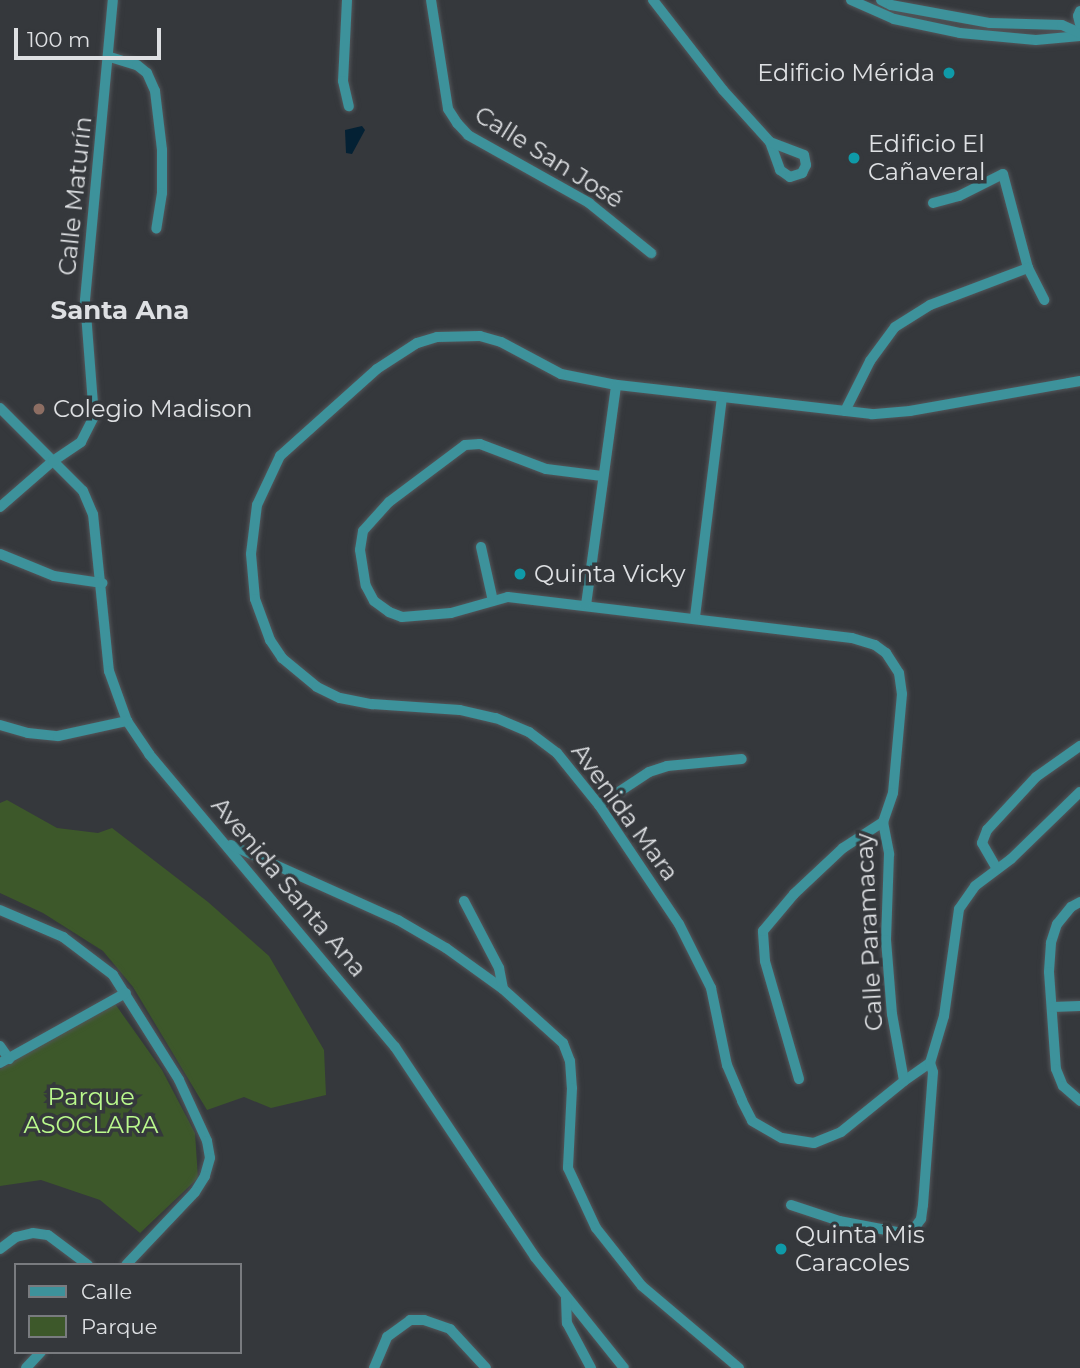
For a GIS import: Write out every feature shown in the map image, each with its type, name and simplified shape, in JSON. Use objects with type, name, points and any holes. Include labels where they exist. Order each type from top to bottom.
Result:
[{"type":"street","name":"Calle Maturín","points":[[0,508],[53,461],[81,442],[94,417],[86,300],[110,57],[113,0]]},
{"type":"street","points":[[347,0],[343,81],[349,106]]},
{"type":"street","name":"Calle San José","points":[[431,0],[448,109],[457,123],[468,135],[589,203],[651,253]]},
{"type":"street","points":[[653,0],[723,90],[770,142]]},
{"type":"street","points":[[850,0],[894,19],[989,36],[1036,40],[1080,35]]},
{"type":"street","points":[[881,0],[891,5],[990,23],[1062,25],[1080,35]]},
{"type":"street","points":[[1080,11],[1080,23]]},
{"type":"street","points":[[989,36],[990,23]]},
{"type":"street","points":[[110,57],[137,65],[146,73],[155,91],[162,150],[162,193],[156,229]]},
{"type":"street","points":[[933,203],[959,196],[1003,174],[1028,268],[1044,300]]},
{"type":"street","points":[[845,411],[870,361],[895,327],[930,306],[1028,268]]},
{"type":"street","name":"Avenida Mara","points":[[930,1063],[841,1132],[814,1143],[782,1138],[752,1121],[727,1065],[711,988],[698,957],[599,805],[557,753],[514,725],[460,710],[372,704],[340,698],[317,687],[282,658],[270,640],[254,599],[251,554],[257,505],[280,456],[377,369],[417,343],[458,335],[480,336],[501,342],[562,373],[616,385],[872,414],[910,411],[1080,381]]},
{"type":"street","points":[[586,605],[616,385]]},
{"type":"street","points":[[695,617],[722,398]]},
{"type":"street","name":"Avenida Santa Ana","points":[[0,408],[83,491],[93,514],[109,671],[127,721],[149,754],[395,1047],[566,1298],[624,1368]]},
{"type":"street","name":"Calle Paramacay","points":[[602,476],[546,469],[480,444],[464,445],[389,502],[363,531],[360,550],[366,586],[374,601],[389,612],[402,617],[451,613],[508,597],[695,617],[852,638],[875,645],[886,653],[899,673],[902,694],[893,793],[883,822],[889,854],[886,940],[892,1014],[904,1081]]},
{"type":"street","points":[[481,547],[493,601]]},
{"type":"street","points":[[0,554],[54,576],[102,583]]},
{"type":"street","points":[[0,725],[28,733],[58,736],[127,721]]},
{"type":"street","points":[[998,869],[982,843],[988,830],[1035,777],[1080,746]]},
{"type":"street","points":[[599,805],[649,772],[667,766],[742,759]]},
{"type":"street","points":[[791,1205],[864,1226],[902,1233],[913,1230],[921,1219],[933,1072],[930,1063],[944,1016],[959,909],[975,886],[1031,842],[1080,792]]},
{"type":"street","points":[[799,1079],[765,961],[763,931],[794,894],[843,848],[883,822]]},
{"type":"street","points":[[227,844],[398,920],[446,948],[503,989],[563,1043],[570,1061],[569,1168],[596,1228],[642,1286],[739,1368]]},
{"type":"street","points":[[464,901],[499,968],[503,989]]},
{"type":"street","points":[[1080,902],[1071,907],[1057,924],[1051,943],[1056,1069],[1063,1086],[1080,1101]]},
{"type":"street","points":[[0,910],[63,937],[113,975],[179,1080],[206,1141],[210,1158],[205,1176],[195,1192],[128,1263]]},
{"type":"street","points":[[0,1046],[5,1061],[126,993]]},
{"type":"street","points":[[1052,1007],[1080,1006]]},
{"type":"street","points":[[0,1249],[16,1237],[33,1233],[48,1235],[85,1263]]},
{"type":"street","points":[[566,1298],[567,1323],[591,1368]]},
{"type":"street","points":[[374,1368],[387,1337],[410,1320],[424,1320],[450,1329],[486,1368]]},
{"type":"street","points":[[26,1368],[39,1354]]},
{"type":"green space","points":[[7,800],[57,828],[98,833],[112,828],[208,902],[269,956],[324,1050],[326,1095],[271,1108],[244,1097],[207,1110],[133,987],[103,951],[43,913],[0,893],[0,803]]},
{"type":"green space","name":"Parque ASOCLARA","points":[[113,1001],[162,1070],[195,1133],[198,1178],[140,1233],[100,1200],[41,1180],[0,1186],[0,1069]]},
{"type":"water","points":[[362,126],[365,130],[352,154],[346,153],[345,130]]},
{"type":"place","name":"Edificio Mérida","points":[[949,73]]},
{"type":"place","name":"Edificio El Cañaveral","points":[[854,158]]},
{"type":"place","name":"Colegio Madison","points":[[39,409]]},
{"type":"place","name":"Quinta Vicky","points":[[520,574]]},
{"type":"place","name":"Quinta Mis Caracoles","points":[[781,1249]]},
{"type":"district","name":"Santa Ana","points":[[120,311]]}]
